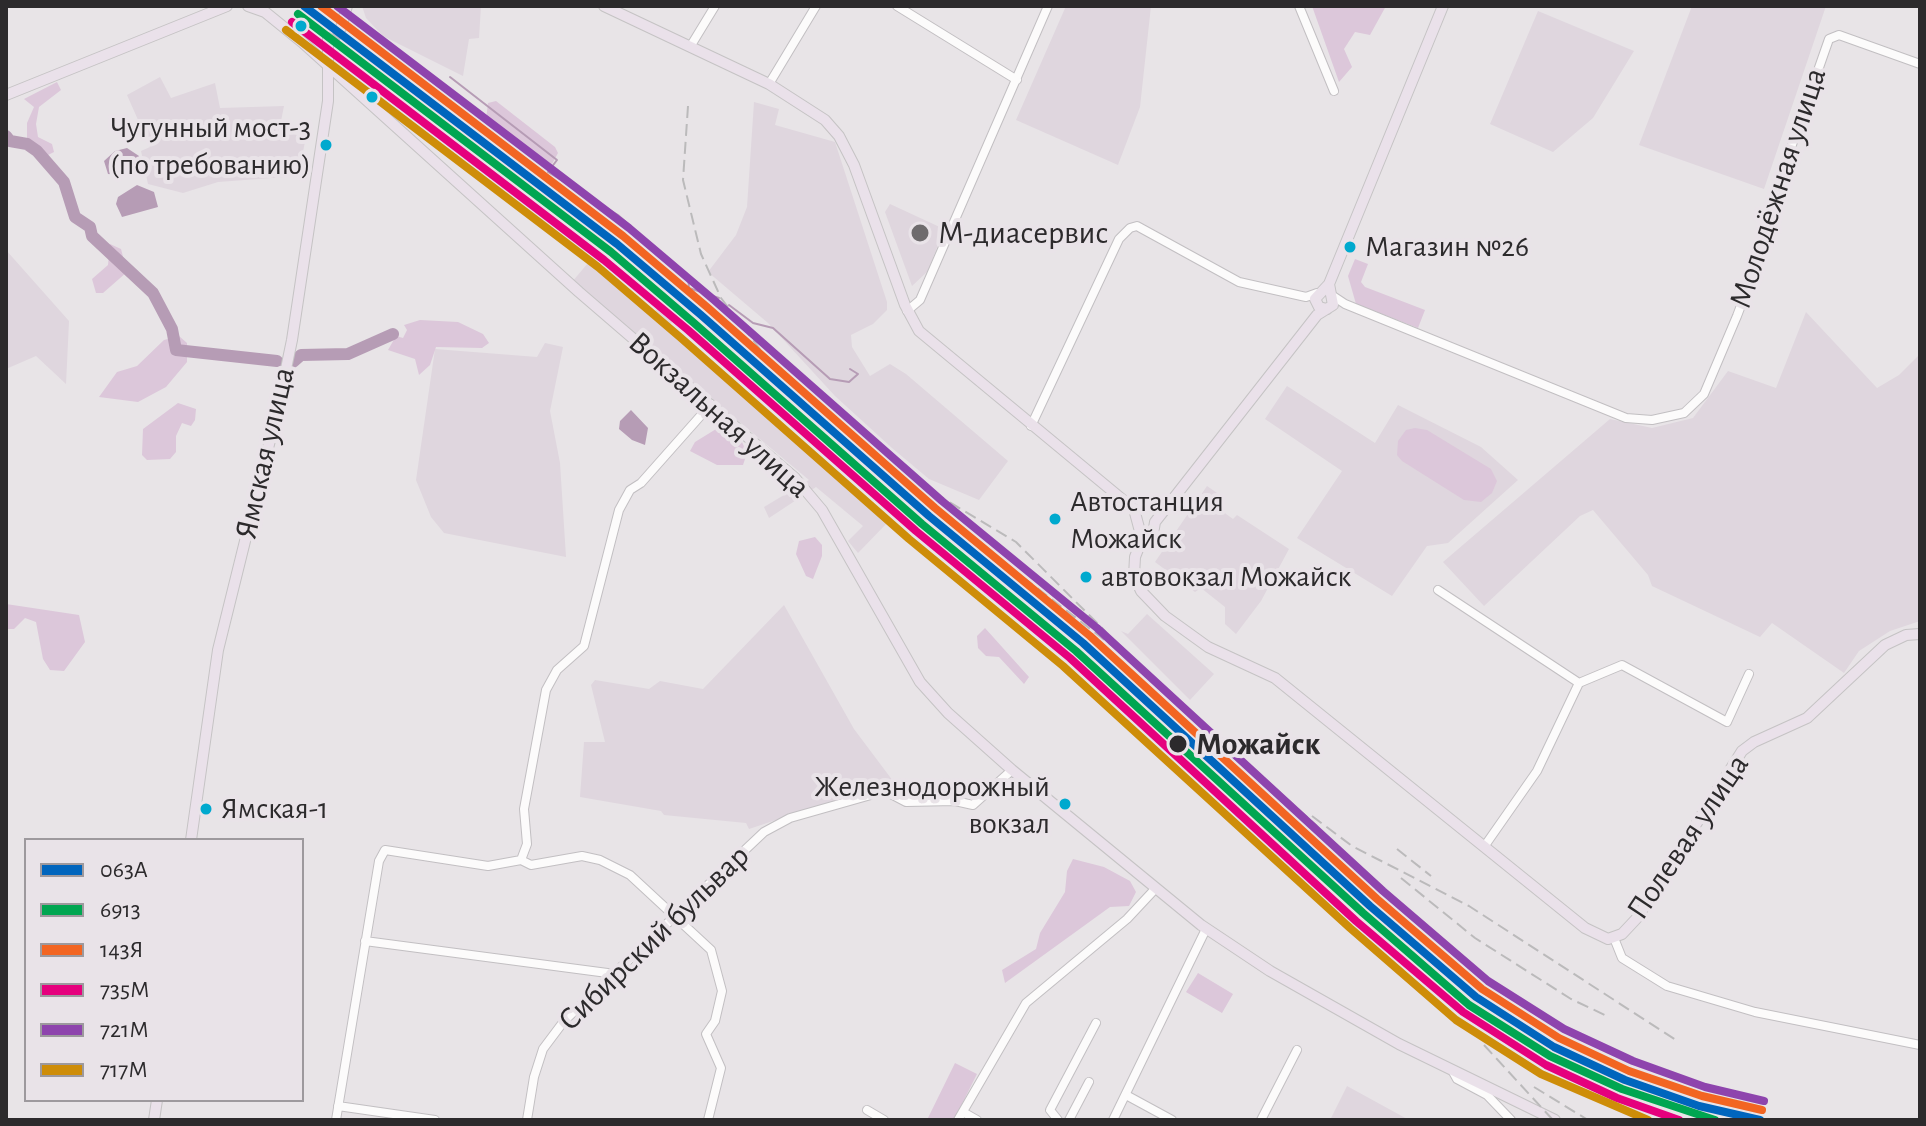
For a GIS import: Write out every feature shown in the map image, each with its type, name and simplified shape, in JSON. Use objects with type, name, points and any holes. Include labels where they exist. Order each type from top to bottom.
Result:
[{"type":"main road","points":[[6,95],[225,6]]},
{"type":"main road","points":[[248,6],[265,12],[328,65]]},
{"type":"main road","points":[[604,6],[769,84],[805,104],[839,136],[868,199],[907,311],[929,343],[1134,509],[1146,529]]},
{"type":"main road","points":[[1443,6],[1323,299],[1146,529],[1135,557],[1134,576],[1141,591],[1159,610],[1201,643],[1275,678],[1486,844],[1585,928],[1600,937],[1614,938]]},
{"type":"main road","points":[[339,26],[346,10]]},
{"type":"main road","points":[[302,42],[314,45],[331,42],[345,82]]},
{"type":"main road","name":"Ямская улица","points":[[191,838],[220,639],[284,382],[328,101],[331,42]]},
{"type":"main road","name":"Вокзальная улица","points":[[328,65],[365,102],[811,495],[920,682],[948,713],[1012,770],[1206,929],[1333,1009],[1555,1120]]},
{"type":"main road","points":[[328,101],[334,91],[340,89],[365,102]]},
{"type":"main road","name":"Полевая улица","points":[[1614,938],[1637,918],[1742,751],[1754,742],[1807,718],[1885,645],[1906,635],[1920,634]]},
{"type":"street","points":[[690,47],[715,6]]},
{"type":"street","points":[[769,84],[816,6]]},
{"type":"street","points":[[907,311],[920,300],[1048,6]]},
{"type":"street","points":[[1299,6],[1334,91]]},
{"type":"street","points":[[901,7],[1017,80]]},
{"type":"street","name":"Молодёжная улица","points":[[1323,299],[1345,304],[1626,418],[1644,421],[1676,416],[1702,399],[1722,352],[1759,258],[1773,199],[1829,39],[1839,35],[1920,64]]},
{"type":"street","points":[[1031,426],[1119,239],[1130,228],[1137,226],[1239,282],[1323,299]]},
{"type":"street","points":[[521,860],[527,844],[524,809],[546,690],[557,670],[584,646],[623,501],[711,404]]},
{"type":"street","points":[[1438,590],[1579,683]]},
{"type":"street","points":[[1486,844],[1537,771],[1579,683],[1622,665],[1727,722],[1749,674]]},
{"type":"street","name":"Сибирский бульвар","points":[[527,1120],[534,1077],[543,1049],[564,1021],[764,832],[790,818],[885,791],[906,802],[955,801],[973,805],[1012,770]]},
{"type":"street","points":[[336,1120],[379,861],[385,850],[473,866],[502,866],[521,860],[531,865],[561,857],[582,856],[600,860],[630,875],[711,950],[722,991],[715,1021],[706,1034],[721,1068],[708,1120]]},
{"type":"street","points":[[977,1120],[961,1116],[1026,1003],[1127,919],[1156,888]]},
{"type":"street","points":[[1113,1120],[1206,929]]},
{"type":"street","points":[[1614,938],[1622,958],[1667,986],[1755,1012],[1920,1045]]},
{"type":"street","points":[[365,941],[615,974]]},
{"type":"street","points":[[1058,1120],[1050,1110],[1096,1023]]},
{"type":"street","points":[[1261,1120],[1297,1050]]},
{"type":"street","points":[[1452,1069],[1457,1079],[1487,1095],[1511,1120]]},
{"type":"street","points":[[1069,1120],[1089,1082]]},
{"type":"street","points":[[1126,1095],[1172,1120]]},
{"type":"street","points":[[338,1106],[435,1120]]},
{"type":"street","points":[[867,1110],[884,1120]]},
{"type":"shaded area","points":[[362,6],[481,6],[479,38],[469,39],[463,76],[383,36],[366,18]]},
{"type":"shaded area","points":[[1066,6],[1151,6],[1140,107],[1118,165],[1016,120]]},
{"type":"shaded area","points":[[1312,6],[1386,6],[1370,35],[1355,32],[1344,49],[1352,67],[1339,82]]},
{"type":"shaded area","points":[[1692,6],[1826,6],[1764,189],[1639,145]]},
{"type":"shaded area","points":[[1538,11],[1634,51],[1593,118],[1553,152],[1490,124]]},
{"type":"shaded area","points":[[160,77],[171,98],[215,83],[220,108],[284,106],[279,131],[306,137],[298,176],[218,182],[183,193],[148,184],[141,151],[150,147],[127,95]]},
{"type":"shaded area","points":[[57,82],[61,90],[39,107],[36,124],[38,137],[52,144],[54,152],[38,160],[27,139],[27,123],[34,107],[24,99]]},
{"type":"shaded area","points":[[496,101],[555,147],[558,153],[552,164],[513,142],[486,120],[488,103]]},
{"type":"shaded area","points":[[754,102],[779,109],[775,125],[835,142],[887,302],[887,310],[873,324],[851,335],[852,347],[870,376],[890,364],[906,374],[1008,461],[979,500],[929,479],[892,448],[835,396],[768,323],[708,272],[736,235],[747,207]]},
{"type":"shaded area","points":[[127,148],[139,156],[139,165],[122,175],[108,174],[104,161],[115,151]]},
{"type":"shaded area","points":[[137,185],[154,192],[158,207],[122,217],[116,204],[118,197]]},
{"type":"shaded area","points":[[890,204],[944,229],[928,271],[912,286],[885,212]]},
{"type":"shaded area","points":[[110,244],[121,249],[127,272],[103,293],[96,293],[92,279],[108,265]]},
{"type":"shaded area","points":[[6,250],[69,321],[66,384],[36,356],[6,369]]},
{"type":"shaded area","points":[[1355,259],[1368,264],[1361,282],[1365,287],[1425,310],[1418,328],[1356,304],[1348,276]]},
{"type":"shaded area","points":[[588,263],[651,315],[658,308],[673,321],[667,329],[889,521],[858,553],[848,541],[863,526],[816,487],[769,518],[764,507],[809,480],[572,282]]},
{"type":"shaded area","points":[[1806,312],[1877,388],[1899,375],[1920,354],[1920,621],[1890,631],[1859,651],[1844,673],[1772,623],[1760,637],[1652,586],[1648,575],[1593,510],[1580,516],[1484,606],[1443,562],[1610,419],[1652,428],[1693,418],[1728,371],[1776,388]]},
{"type":"shaded area","points":[[420,320],[458,322],[483,334],[489,343],[482,348],[436,347],[430,365],[419,375],[415,359],[388,350],[396,336],[403,338],[407,330],[404,325]]},
{"type":"shaded area","points":[[179,336],[187,343],[187,362],[166,387],[138,402],[99,397],[117,372],[137,366],[164,340]]},
{"type":"shaded area","points":[[545,343],[563,347],[550,411],[560,463],[566,557],[444,533],[431,517],[416,480],[435,349],[537,357]]},
{"type":"shaded area","points":[[1287,386],[1375,443],[1398,405],[1481,447],[1518,480],[1448,543],[1427,546],[1392,596],[1297,538],[1342,471],[1265,419]]},
{"type":"shaded area","points":[[178,403],[196,409],[195,420],[191,426],[182,423],[176,436],[176,452],[170,459],[147,460],[142,455],[143,429]]},
{"type":"shaded area","points":[[631,410],[648,428],[645,445],[632,440],[619,429],[620,421]]},
{"type":"shaded area","points":[[721,426],[742,442],[747,453],[743,465],[717,465],[690,451],[695,442]]},
{"type":"shaded area","points":[[1406,430],[1427,430],[1491,469],[1497,481],[1492,493],[1481,502],[1464,500],[1402,461],[1397,455],[1398,441]]},
{"type":"shaded area","points":[[1207,486],[1220,495],[1222,511],[1233,519],[1237,515],[1289,549],[1261,601],[1236,634],[1225,624],[1225,607],[1201,588],[1195,592],[1155,562]]},
{"type":"shaded area","points":[[815,537],[822,545],[822,556],[813,579],[806,576],[796,554],[799,541]]},
{"type":"shaded area","points":[[6,604],[79,615],[85,642],[64,671],[50,670],[43,659],[36,622],[25,618],[14,629],[6,629]]},
{"type":"shaded area","points":[[784,605],[854,729],[893,781],[749,829],[746,823],[664,815],[661,811],[580,797],[584,742],[605,742],[591,685],[595,680],[649,689],[660,681],[703,689]]},
{"type":"shaded area","points":[[1147,614],[1214,674],[1190,700],[1121,631],[1128,634]]},
{"type":"shaded area","points":[[985,628],[1029,677],[1024,684],[999,657],[986,656],[978,648],[977,636]]},
{"type":"shaded area","points":[[1073,859],[1104,867],[1130,881],[1136,892],[1129,906],[1110,907],[1005,983],[1002,970],[1036,949],[1040,933],[1065,892],[1067,871]]},
{"type":"shaded area","points":[[1198,973],[1233,994],[1222,1013],[1186,992]]},
{"type":"shaded area","points":[[955,1063],[977,1074],[954,1120],[927,1120]]},
{"type":"shaded area","points":[[1347,1086],[1409,1120],[1330,1120]]},
{"type":"waterway","points":[[335,6],[339,9]]},
{"type":"waterway","points":[[450,77],[557,160],[548,172],[618,215],[688,277],[689,288],[719,298]]},
{"type":"waterway","points":[[6,136],[10,141],[27,144],[37,151],[64,182],[75,217],[90,227],[92,236],[153,293],[172,329],[176,350],[277,361]]},
{"type":"waterway","points":[[729,305],[753,323],[773,328],[830,379],[849,382],[858,374],[850,369]]},
{"type":"waterway","points":[[293,362],[301,355],[348,354],[393,334]]},
{"type":"tunnel","points":[[334,41],[341,28]]},
{"type":"railway","points":[[688,106],[683,180],[701,254],[721,298],[772,365],[955,525],[1145,671],[1317,826]]},
{"type":"railway","points":[[919,484],[1016,542],[1106,632]]},
{"type":"railway","points":[[1312,816],[1352,846],[1469,906],[1679,1042]]},
{"type":"railway","points":[[1397,849],[1431,876]]},
{"type":"railway","points":[[1401,878],[1475,938],[1571,999],[1609,1017]]},
{"type":"railway","points":[[1484,1045],[1553,1120]]},
{"type":"railway","points":[[1534,1087],[1588,1120]]},
{"type":"transit line","name":"063А","points":[[304,6],[617,244],[701,315],[929,516],[1083,643],[1370,906],[1476,997],[1554,1047],[1625,1080],[1699,1106],[1760,1120]]},
{"type":"transit line","name":"143Я","points":[[321,6],[623,236],[707,307],[935,508],[1090,636],[1377,899],[1482,989],[1559,1038],[1629,1071],[1702,1096],[1762,1110]]},
{"type":"transit line","name":"721М","points":[[337,6],[629,228],[714,300],[942,501],[1097,628],[1383,891],[1488,981],[1564,1029],[1633,1061],[1705,1087],[1764,1101]]},
{"type":"transit line","name":"6913","points":[[298,14],[611,252],[922,524],[1076,651],[1363,913],[1469,1005],[1550,1056],[1622,1089],[1715,1120]]},
{"type":"transit line","name":"735М","points":[[292,22],[604,260],[688,330],[916,531],[1070,658],[1356,921],[1463,1012],[1546,1065],[1617,1098],[1679,1120]]},
{"type":"transit line","name":"717М","points":[[286,30],[598,267],[909,539],[1063,666],[1350,928],[1456,1020],[1541,1074],[1648,1120]]},
{"type":"place","name":"Чугунный мост-3 (по требованию)","points":[[326,145]]},
{"type":"place","name":"М-диасервис","points":[[920,233]]},
{"type":"place","name":"Магазин №26","points":[[1350,247]]},
{"type":"place","name":"Автостанция Можайск","points":[[1055,519]]},
{"type":"place","name":"автовокзал Можайск","points":[[1086,577]]},
{"type":"place","name":"Можайск","points":[[1178,744]]},
{"type":"place","name":"Железнодорожный вокзал","points":[[1065,804]]},
{"type":"place","name":"Ямская-1","points":[[206,809]]}]
